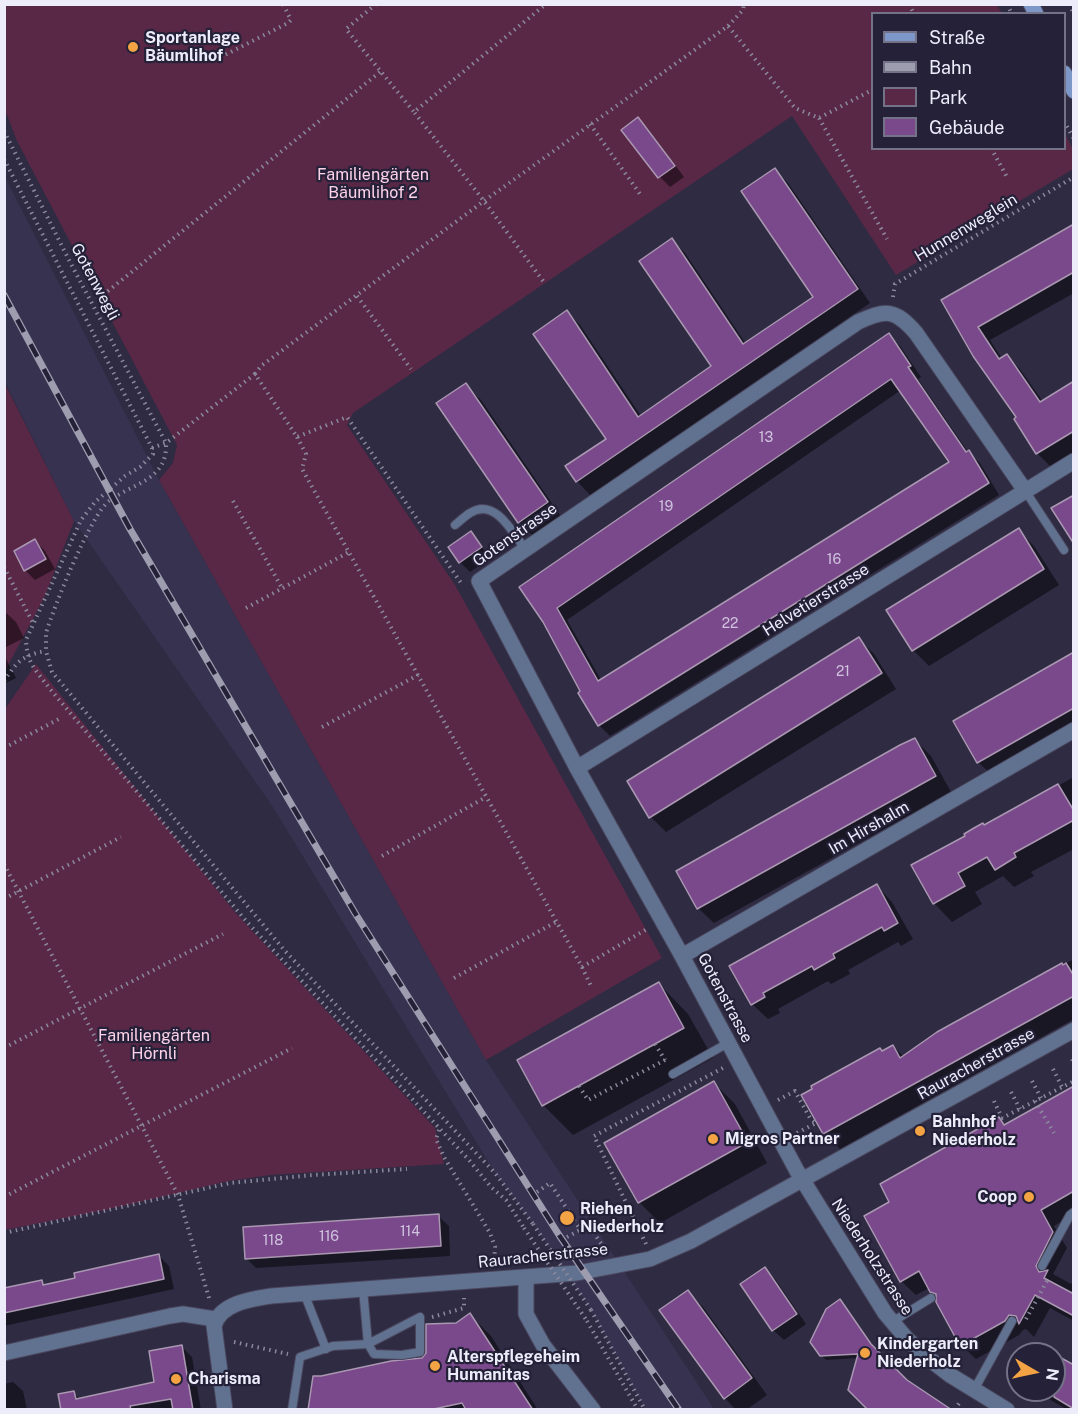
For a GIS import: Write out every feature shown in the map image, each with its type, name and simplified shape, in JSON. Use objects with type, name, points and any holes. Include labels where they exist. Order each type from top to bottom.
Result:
[{"type":"main road","points":[[1066,75],[1074,91]]},
{"type":"street","points":[[891,312],[904,319],[916,333],[1026,492]]},
{"type":"street","name":"Gotenstrasse","points":[[802,1180],[682,956],[577,768],[478,581],[858,322],[877,313],[891,312]]},
{"type":"street","name":"Helvetierstrasse","points":[[577,768],[1074,461]]},
{"type":"street","name":"Im Hirshalm","points":[[682,956],[1074,730]]},
{"type":"street","name":"Rauracherstrasse","points":[[215,1319],[229,1308],[244,1301],[271,1296],[577,1274],[653,1258],[691,1241],[1074,1030]]},
{"type":"street","name":"Niederholzstrasse","points":[[802,1180],[885,1313],[906,1338],[928,1358],[1007,1410]]},
{"type":"street","points":[[526,1278],[526,1314],[543,1345],[593,1410]]},
{"type":"street","points":[[4,1353],[170,1316],[183,1314],[215,1319],[214,1338],[225,1410]]},
{"type":"lane","points":[[1026,492],[1064,550]]},
{"type":"lane","points":[[455,525],[472,511],[490,510],[499,516],[525,549]]},
{"type":"lane","points":[[673,1074],[728,1043]]},
{"type":"lane","points":[[1042,1266],[1070,1215],[1074,1212]]},
{"type":"lane","points":[[292,1410],[300,1357],[326,1348],[368,1344],[420,1317],[420,1352],[402,1355],[374,1354],[368,1344],[363,1289]]},
{"type":"lane","points":[[304,1293],[326,1348]]},
{"type":"lane","points":[[892,1322],[931,1298]]},
{"type":"lane","points":[[974,1390],[1012,1321]]},
{"type":"path","points":[[215,60],[288,23],[291,20],[283,4]]},
{"type":"path","points":[[376,4],[346,29],[484,201],[543,281]]},
{"type":"path","points":[[414,112],[546,4]]},
{"type":"path","points":[[152,448],[166,443],[255,374],[261,366],[484,201],[728,26],[742,10],[744,4]]},
{"type":"path","points":[[1069,4],[1074,14]]},
{"type":"path","points":[[728,26],[795,108],[819,118],[887,238]]},
{"type":"path","points":[[103,295],[380,72]]},
{"type":"path","points":[[819,118],[871,91]]},
{"type":"path","points":[[1066,123],[1074,139]]},
{"type":"path","points":[[590,124],[640,194]]},
{"type":"path","name":"Gotenwegli","points":[[4,131],[71,264],[166,443]]},
{"type":"path","points":[[992,150],[1008,179]]},
{"type":"path","points":[[4,159],[152,448],[153,454],[95,502],[81,520],[26,640],[27,655],[50,688],[247,922],[469,1160],[491,1187],[506,1200],[587,1321],[638,1410]]},
{"type":"path","name":"Hunnenweglein","points":[[891,312],[895,284],[1074,177]]},
{"type":"path","points":[[357,296],[411,369]]},
{"type":"path","points":[[255,374],[297,437],[306,454],[302,469],[591,986]]},
{"type":"path","points":[[297,437],[348,417],[462,585],[478,581]]},
{"type":"path","points":[[166,443],[164,461],[156,473],[108,502],[90,527],[46,633],[46,651],[52,672],[285,951],[495,1173],[533,1224],[591,1310],[645,1410]]},
{"type":"path","points":[[233,501],[282,588]]},
{"type":"path","points":[[246,608],[349,552]]},
{"type":"path","points":[[4,567],[34,623]]},
{"type":"path","points":[[4,681],[16,663],[27,655],[46,651]]},
{"type":"path","points":[[322,727],[418,675]]},
{"type":"path","points":[[4,748],[59,719]]},
{"type":"path","points":[[382,856],[486,797]]},
{"type":"path","points":[[4,899],[121,837]]},
{"type":"path","points":[[4,864],[178,1194],[215,1319]]},
{"type":"path","points":[[582,967],[662,920]]},
{"type":"path","points":[[454,978],[556,922]]},
{"type":"path","points":[[4,1048],[223,934]]},
{"type":"path","points":[[655,1044],[665,1060]]},
{"type":"path","points":[[4,1197],[292,1048]]},
{"type":"path","points":[[579,1086],[588,1100],[674,1055]]},
{"type":"path","points":[[653,1258],[594,1136],[738,1060]]},
{"type":"path","points":[[1053,1069],[1062,1087]]},
{"type":"path","points":[[1032,1081],[1041,1098]]},
{"type":"path","points":[[994,1101],[1002,1118],[1074,1081]]},
{"type":"path","points":[[763,1108],[795,1091],[810,1118],[816,1123]]},
{"type":"path","points":[[1011,1092],[1020,1109]]},
{"type":"path","points":[[1035,1101],[1054,1133]]},
{"type":"path","points":[[439,1130],[436,1139],[444,1157],[490,1233],[495,1247],[495,1280]]},
{"type":"path","points":[[4,1233],[230,1184],[271,1178],[407,1169]]},
{"type":"path","points":[[537,1192],[550,1183],[581,1231]]},
{"type":"path","points":[[567,1238],[581,1231],[588,1224],[617,1267]]},
{"type":"path","points":[[1022,1326],[1050,1276]]},
{"type":"path","points":[[438,1316],[464,1308],[464,1282]]},
{"type":"path","points":[[214,1338],[300,1357]]},
{"type":"shaded area","points":[[4,175],[159,480],[486,1060],[714,1409],[645,1409],[591,1310],[533,1224],[495,1173],[273,807],[74,521],[5,382]]},
{"type":"green space","name":"Familiengärten Bäumlihof 2","points":[[4,5],[997,5],[1001,12],[871,12],[871,150],[1066,150],[1066,135],[1073,150],[1073,169],[896,275],[792,116],[353,413],[347,425],[455,585],[662,958],[486,1060],[159,480],[173,463],[177,445],[17,141],[5,110]]},
{"type":"green space","points":[[4,382],[74,521],[44,598],[5,671]]},
{"type":"green space","name":"Familiengärten Hörnli","points":[[36,664],[234,911],[435,1128],[444,1164],[270,1175],[229,1181],[110,1209],[5,1230],[5,709]]},
{"type":"building","points":[[638,117],[675,166],[658,178],[621,130]]},
{"type":"building","points":[[775,168],[858,289],[576,482],[565,466],[606,439],[533,334],[567,310],[638,417],[711,366],[639,261],[672,238],[743,344],[813,297],[741,191]]},
{"type":"building","points":[[1074,224],[1074,272],[978,327],[999,359],[1007,354],[1040,402],[1074,381],[1074,431],[1036,454],[1014,419],[1016,417],[973,356],[941,300]]},
{"type":"building","points":[[889,333],[911,366],[908,367],[966,452],[969,450],[989,483],[598,726],[578,693],[580,691],[543,622],[519,587]],"holes":[[[891,379],[949,462],[598,681],[557,608]]]},
{"type":"building","points":[[466,383],[548,502],[518,523],[436,403]]},
{"type":"building","points":[[1074,495],[1074,544],[1051,508]]},
{"type":"building","points":[[1019,528],[1044,569],[912,651],[886,610]]},
{"type":"building","points":[[471,531],[482,547],[459,563],[448,547]]},
{"type":"building","points":[[35,539],[46,559],[24,571],[14,551]]},
{"type":"building","points":[[859,637],[882,673],[649,818],[627,781]]},
{"type":"building","points":[[1074,652],[1074,708],[977,763],[953,721]]},
{"type":"building","points":[[915,738],[936,776],[697,909],[676,871]]},
{"type":"building","points":[[1058,784],[1074,811],[1074,820],[1014,853],[1016,857],[995,870],[987,857],[958,873],[965,886],[933,904],[911,865],[965,836],[964,834],[983,823],[984,825]]},
{"type":"building","points":[[877,884],[898,923],[884,931],[882,927],[833,954],[835,958],[814,970],[812,966],[763,993],[765,997],[751,1005],[729,966]]},
{"type":"building","points":[[1062,963],[1063,965],[1066,963],[1074,976],[1074,996],[823,1134],[801,1095],[812,1089],[811,1086],[880,1048],[882,1051],[893,1045],[900,1058],[937,1032]]},
{"type":"building","points":[[659,982],[684,1028],[542,1106],[517,1060]]},
{"type":"building","points":[[714,1081],[748,1142],[638,1203],[604,1143]]},
{"type":"building","points":[[1074,1086],[1074,1191],[1041,1210],[1053,1232],[1036,1266],[1039,1272],[1048,1270],[1044,1278],[1074,1294],[1074,1316],[1035,1295],[1019,1324],[1016,1316],[1009,1315],[1005,1321],[960,1346],[936,1302],[936,1294],[930,1292],[919,1271],[900,1282],[864,1216],[889,1202],[880,1184],[999,1117],[1004,1125]]},
{"type":"building","points":[[439,1214],[441,1246],[245,1259],[243,1227]]},
{"type":"building","points":[[159,1254],[164,1279],[4,1313],[4,1288],[42,1280],[43,1285],[75,1278],[74,1273]]},
{"type":"building","points":[[765,1267],[797,1314],[772,1331],[740,1284]]},
{"type":"building","points":[[688,1290],[752,1378],[724,1399],[659,1310]]},
{"type":"building","name":"Kindergarten Niederholz","points":[[840,1299],[871,1344],[907,1380],[952,1410],[868,1410],[848,1390],[858,1354],[820,1356],[810,1342],[826,1309]]},
{"type":"building","name":"Alterspflegeheim Humanitas","points":[[470,1313],[533,1410],[466,1410],[462,1403],[429,1410],[308,1410],[313,1376],[391,1361],[422,1358],[426,1353],[426,1324],[456,1323]]},
{"type":"building","points":[[182,1345],[193,1410],[173,1410],[171,1399],[130,1406],[131,1410],[61,1410],[58,1394],[74,1391],[76,1399],[154,1382],[149,1351]]},
{"type":"building","points":[[1066,1361],[1074,1365],[1074,1409],[1062,1402],[1066,1402]]},
{"type":"railway","points":[[4,295],[130,529],[355,913],[559,1235],[679,1410]]},
{"type":"place","name":"Sportanlage Bäumlihof","points":[[133,47]]},
{"type":"place","name":"Bahnhof Niederholz","points":[[920,1131]]},
{"type":"place","name":"Migros Partner","points":[[713,1139]]},
{"type":"place","name":"Coop","points":[[1029,1197]]},
{"type":"place","name":"Riehen Niederholz","points":[[567,1218]]},
{"type":"place","name":"Kindergarten Niederholz","points":[[865,1353]]},
{"type":"place","name":"Alterspflegeheim Humanitas","points":[[435,1366]]},
{"type":"place","name":"Charisma","points":[[176,1379]]}]
